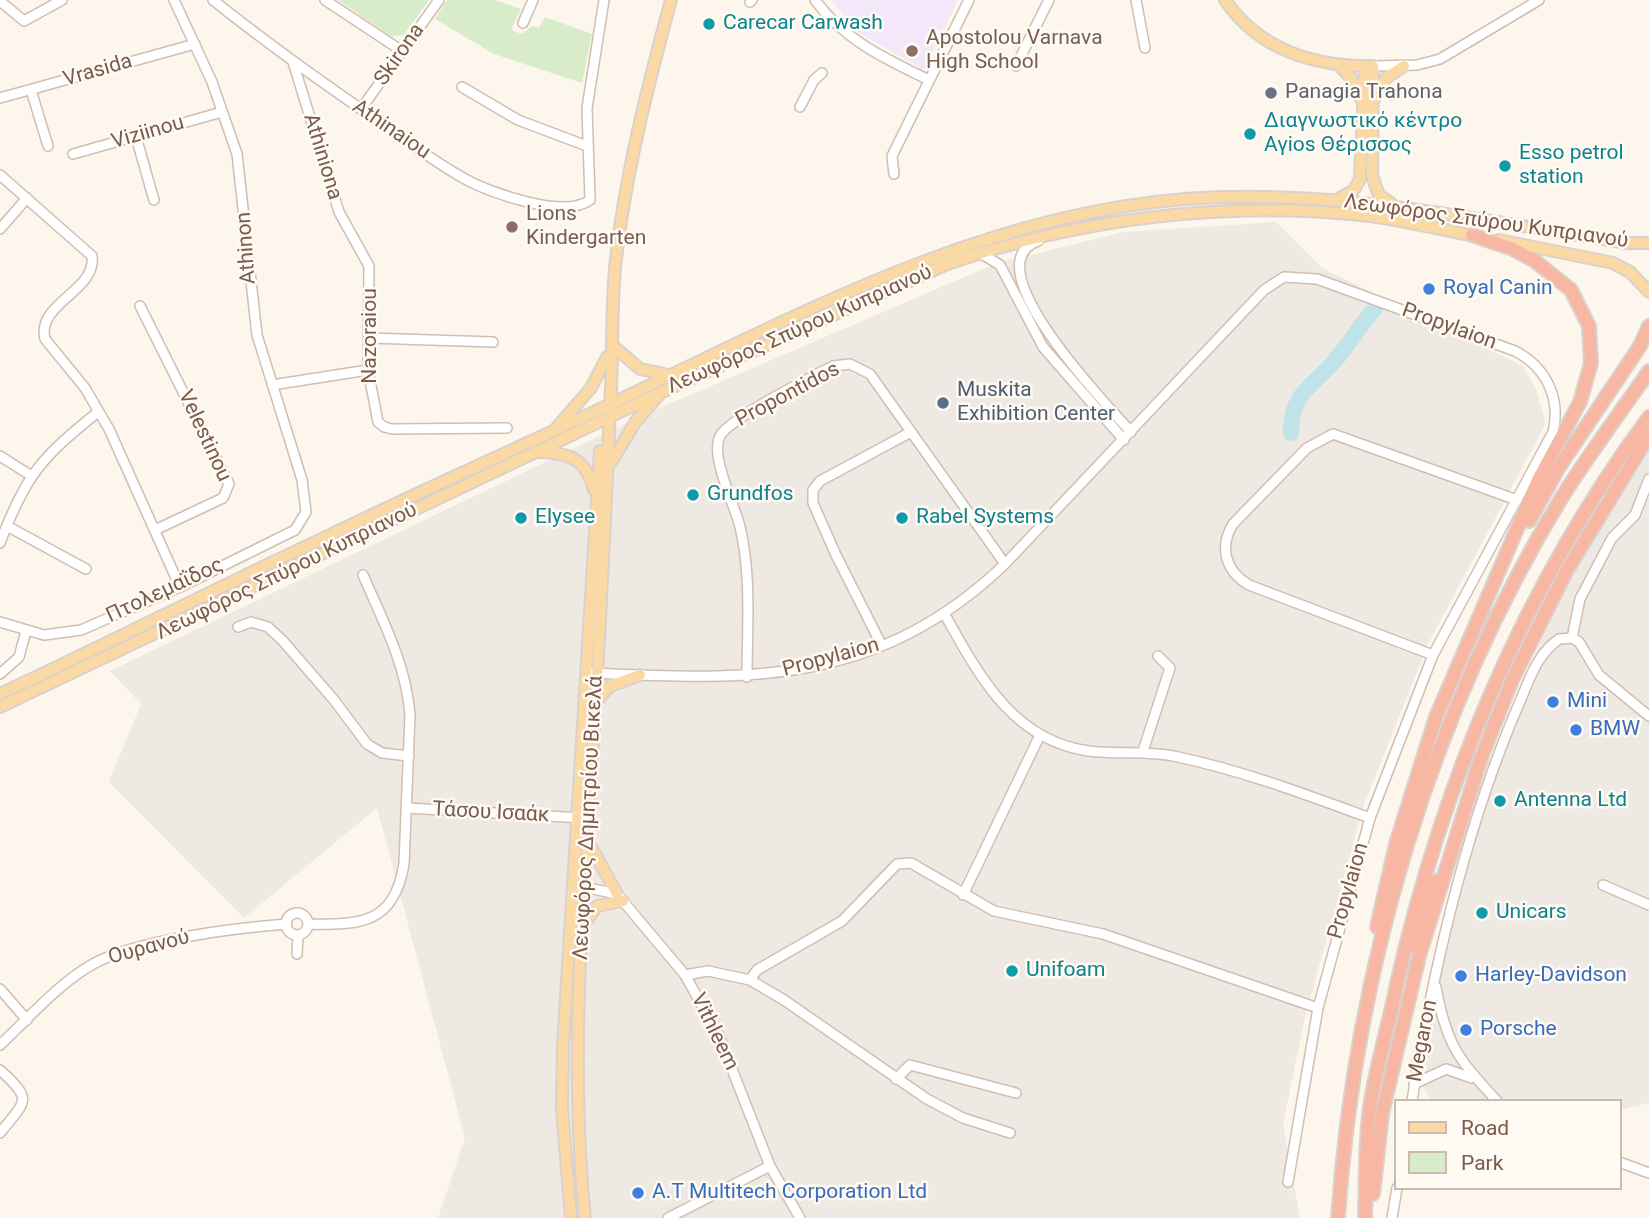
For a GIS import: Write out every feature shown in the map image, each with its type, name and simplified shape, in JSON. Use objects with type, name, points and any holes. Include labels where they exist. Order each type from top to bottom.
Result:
[{"type":"highway","points":[[1338,1218],[1348,1103],[1379,917],[1420,760],[1457,663],[1538,480],[1589,380],[1591,343],[1581,307],[1560,278],[1513,249],[1472,235]]},
{"type":"highway","points":[[1495,582],[1559,467],[1640,346],[1649,326]]},
{"type":"highway","points":[[1361,1027],[1403,864],[1425,795],[1469,681],[1514,586],[1562,498],[1649,371]]},
{"type":"highway","points":[[1365,1218],[1370,1114],[1417,900],[1436,837],[1489,694],[1581,516],[1649,417]]},
{"type":"highway","points":[[1371,1218],[1382,1114],[1419,956],[1498,712],[1567,570],[1649,435]]},
{"type":"highway","points":[[1394,999],[1438,871],[1469,795]]},
{"type":"main road","points":[[607,412],[607,357],[616,258],[633,155],[671,0]]},
{"type":"main road","points":[[1226,0],[1247,24],[1275,46],[1304,59],[1339,65],[1369,66],[1360,179],[1354,190],[1338,199]]},
{"type":"main road","points":[[1339,65],[1356,84],[1368,105],[1373,184],[1379,195],[1394,205]]},
{"type":"main road","points":[[1368,105],[1382,83],[1404,66]]},
{"type":"main road","name":"Λεωφόρος Σπύρου Κυπριανού","points":[[0,707],[538,452],[670,376],[947,251],[1034,224],[1106,209],[1182,199],[1338,199],[1394,205],[1626,243],[1649,243]]},
{"type":"main road","name":"Λεωφόρος Σπύρου Κυπριανού","points":[[0,694],[321,539],[552,432],[664,391],[946,265],[980,253],[1136,219],[1253,212],[1371,217],[1601,259],[1622,266],[1649,292]]},
{"type":"main road","points":[[607,412],[612,312]]},
{"type":"main road","points":[[612,345],[639,369],[670,376]]},
{"type":"main road","points":[[552,432],[591,388],[607,357]]},
{"type":"main road","points":[[606,471],[626,434],[664,391]]},
{"type":"main road","name":"Λεωφόρος Δημητρίου Βικελά","points":[[572,1218],[562,1098],[606,471],[607,412]]},
{"type":"main road","name":"Λεωφόρος Δημητρίου Βικελά","points":[[585,1218],[578,1143],[576,1070],[581,929],[577,885],[586,835],[582,818],[595,703],[592,673],[596,500],[607,412]]},
{"type":"main road","points":[[538,452],[561,453],[579,460],[588,471],[596,500]]},
{"type":"main road","points":[[595,703],[610,686],[640,675]]},
{"type":"main road","points":[[581,929],[587,916],[597,906],[620,898],[597,861],[586,835]]},
{"type":"street","points":[[0,1],[24,20],[62,0]]},
{"type":"street","name":"Athinaiou","points":[[214,0],[293,62],[453,172],[487,190],[536,204],[577,205],[590,200],[587,146]]},
{"type":"street","points":[[325,0],[402,51]]},
{"type":"street","name":"Skirona","points":[[361,109],[439,0]]},
{"type":"street","points":[[523,23],[533,0]]},
{"type":"street","points":[[462,87],[518,120],[587,146],[589,90],[604,0]]},
{"type":"street","points":[[815,0],[839,27],[874,54],[929,80]]},
{"type":"street","points":[[894,174],[892,156],[969,0]]},
{"type":"street","points":[[1016,66],[1049,0]]},
{"type":"street","points":[[1136,0],[1145,48]]},
{"type":"street","points":[[1369,66],[1404,66],[1440,59],[1539,0]]},
{"type":"street","name":"Athinon","points":[[176,1],[222,112],[241,175],[250,297],[257,335],[307,501]]},
{"type":"street","name":"Vrasida","points":[[0,98],[195,44]]},
{"type":"street","name":"Athiniona","points":[[293,62],[339,212],[360,247]]},
{"type":"street","points":[[800,107],[814,80],[822,73]]},
{"type":"street","points":[[31,90],[48,146]]},
{"type":"street","name":"Viziinou","points":[[73,154],[222,112]]},
{"type":"street","points":[[136,136],[154,200]]},
{"type":"street","points":[[0,175],[89,251],[93,264],[89,274],[48,317],[43,332],[49,345],[85,388],[109,429],[180,586]]},
{"type":"street","points":[[0,229],[27,198]]},
{"type":"street","points":[[1056,235],[1033,243],[1024,253],[1019,273],[1024,289],[1060,350],[1128,436]]},
{"type":"street","name":"Nazoraiou","points":[[360,247],[371,274],[368,370],[377,417],[384,427],[507,428]]},
{"type":"street","points":[[980,253],[1000,265],[1043,347],[1128,436]]},
{"type":"street","name":"Propylaion","points":[[592,673],[747,677],[809,667],[882,646],[945,615],[1005,564],[1128,436],[1226,327],[1269,285],[1290,276],[1309,277],[1516,351],[1535,364],[1546,377],[1553,394],[1555,425],[1550,440],[1433,655],[1370,818],[1318,1007],[1288,1182]]},
{"type":"street","name":"Velestinou","points":[[140,306],[229,484],[223,499],[155,530]]},
{"type":"street","points":[[369,338],[493,342]]},
{"type":"street","name":"Propontidos","points":[[747,677],[746,559],[740,526],[718,458],[717,446],[722,433],[732,424],[828,369],[845,364],[857,366],[870,374],[1005,564]]},
{"type":"street","points":[[272,385],[368,370]]},
{"type":"street","points":[[0,543],[30,475],[60,443],[98,412]]},
{"type":"street","points":[[882,646],[836,555],[812,493],[820,481],[911,432]]},
{"type":"street","points":[[1433,655],[1249,586],[1233,573],[1227,562],[1227,533],[1307,448],[1333,434],[1517,500]]},
{"type":"street","points":[[0,456],[30,475]]},
{"type":"street","points":[[1649,479],[1635,515],[1612,538],[1580,598],[1572,638],[1579,642],[1599,675],[1649,716]]},
{"type":"street","name":"Πτολεμαΐδος","points":[[0,622],[44,635],[68,634],[180,586],[295,530],[306,512],[307,501]]},
{"type":"street","points":[[6,526],[86,569]]},
{"type":"street","points":[[308,924],[345,925],[372,919],[390,905],[400,886],[407,808],[408,691],[401,663],[363,575]]},
{"type":"street","points":[[945,615],[988,689],[1012,715],[1040,735],[1060,744],[1091,751],[1143,751],[1224,767],[1370,818]]},
{"type":"street","points":[[238,628],[251,622],[268,628],[334,699],[367,744],[382,752],[409,756]]},
{"type":"street","points":[[0,674],[19,657],[26,631]]},
{"type":"street","name":"Megaron","points":[[1412,1099],[1435,982],[1492,769],[1538,660],[1559,639],[1572,638]]},
{"type":"street","points":[[1143,751],[1170,668],[1158,656]]},
{"type":"street","points":[[963,895],[1040,735]]},
{"type":"street","name":"Τάσου Ισαάκ","points":[[407,808],[582,818]]},
{"type":"street","points":[[750,980],[757,970],[842,921],[897,864],[911,863],[994,911],[1103,934],[1318,1007]]},
{"type":"street","points":[[577,885],[620,898]]},
{"type":"street","points":[[1603,885],[1649,905]]},
{"type":"street","name":"Vithleem","points":[[620,898],[685,975],[719,1036],[770,1166],[800,1218]]},
{"type":"street","points":[[297,913],[305,916],[308,924],[305,932],[298,935],[290,932],[287,924],[290,917],[297,913]]},
{"type":"street","name":"Ουρανού","points":[[0,1045],[76,976],[102,960],[213,932],[287,924]]},
{"type":"street","points":[[297,954],[298,935]]},
{"type":"street","points":[[685,975],[708,971],[750,980],[784,1000],[896,1079],[963,1118],[1010,1133]]},
{"type":"street","points":[[1435,982],[1449,1042],[1495,1099]]},
{"type":"street","points":[[0,989],[27,1020]]},
{"type":"street","points":[[896,1079],[910,1065],[1016,1093]]},
{"type":"street","points":[[1414,1084],[1446,1069],[1457,1071],[1480,1083]]},
{"type":"street","points":[[0,1070],[21,1089],[23,1097],[20,1110],[0,1133]]},
{"type":"street","points":[[1621,1163],[1649,1172]]},
{"type":"street","points":[[668,1218],[770,1166]]},
{"type":"street","points":[[1392,1218],[1397,1190]]},
{"type":"shaded area","name":"Apostolou Varnava High School","points":[[831,0],[958,0],[924,70],[858,32]]},
{"type":"shaded area","points":[[1276,222],[1322,268],[1523,366],[1536,389],[1546,423],[1428,644],[1364,805],[1305,1017],[1283,1124],[1300,1218],[438,1218],[465,1138],[377,808],[244,918],[109,782],[141,704],[110,671],[639,417],[997,263],[1123,232]]},
{"type":"shaded area","points":[[1649,447],[1649,1103],[1621,1110],[1621,1099],[1431,1099],[1409,1066],[1484,772],[1576,562]]},
{"type":"green space","points":[[338,0],[429,0],[404,35],[391,36]]},
{"type":"green space","points":[[447,0],[495,0],[521,9],[511,30],[522,34],[532,26],[539,28],[545,17],[592,34],[582,83],[494,54],[435,19]]},
{"type":"waterway","points":[[1291,433],[1295,407],[1300,398],[1330,367],[1375,308]]},
{"type":"place","name":"Carecar Carwash","points":[[709,24]]},
{"type":"place","name":"Apostolou Varnava High School","points":[[912,51]]},
{"type":"place","name":"Panagia Trahona","points":[[1271,93]]},
{"type":"place","name":"Διαγνωστικό κέντρο Αγios Θέρισσος","points":[[1250,134]]},
{"type":"place","name":"Esso petrol station","points":[[1505,166]]},
{"type":"place","name":"Lions Kindergarten","points":[[512,227]]},
{"type":"place","name":"Royal Canin","points":[[1429,289]]},
{"type":"place","name":"Muskita Exhibition Center","points":[[943,403]]},
{"type":"place","name":"Grundfos","points":[[693,495]]},
{"type":"place","name":"Elysee","points":[[521,518]]},
{"type":"place","name":"Rabel Systems","points":[[902,518]]},
{"type":"place","name":"Mini","points":[[1553,702]]},
{"type":"place","name":"BMW","points":[[1576,730]]},
{"type":"place","name":"Antenna Ltd","points":[[1500,801]]},
{"type":"place","name":"Unicars","points":[[1482,913]]},
{"type":"place","name":"Unifoam","points":[[1012,971]]},
{"type":"place","name":"Harley-Davidson","points":[[1461,976]]},
{"type":"place","name":"Porsche","points":[[1466,1030]]},
{"type":"place","name":"A.T Multitech Corporation Ltd","points":[[638,1193]]}]
